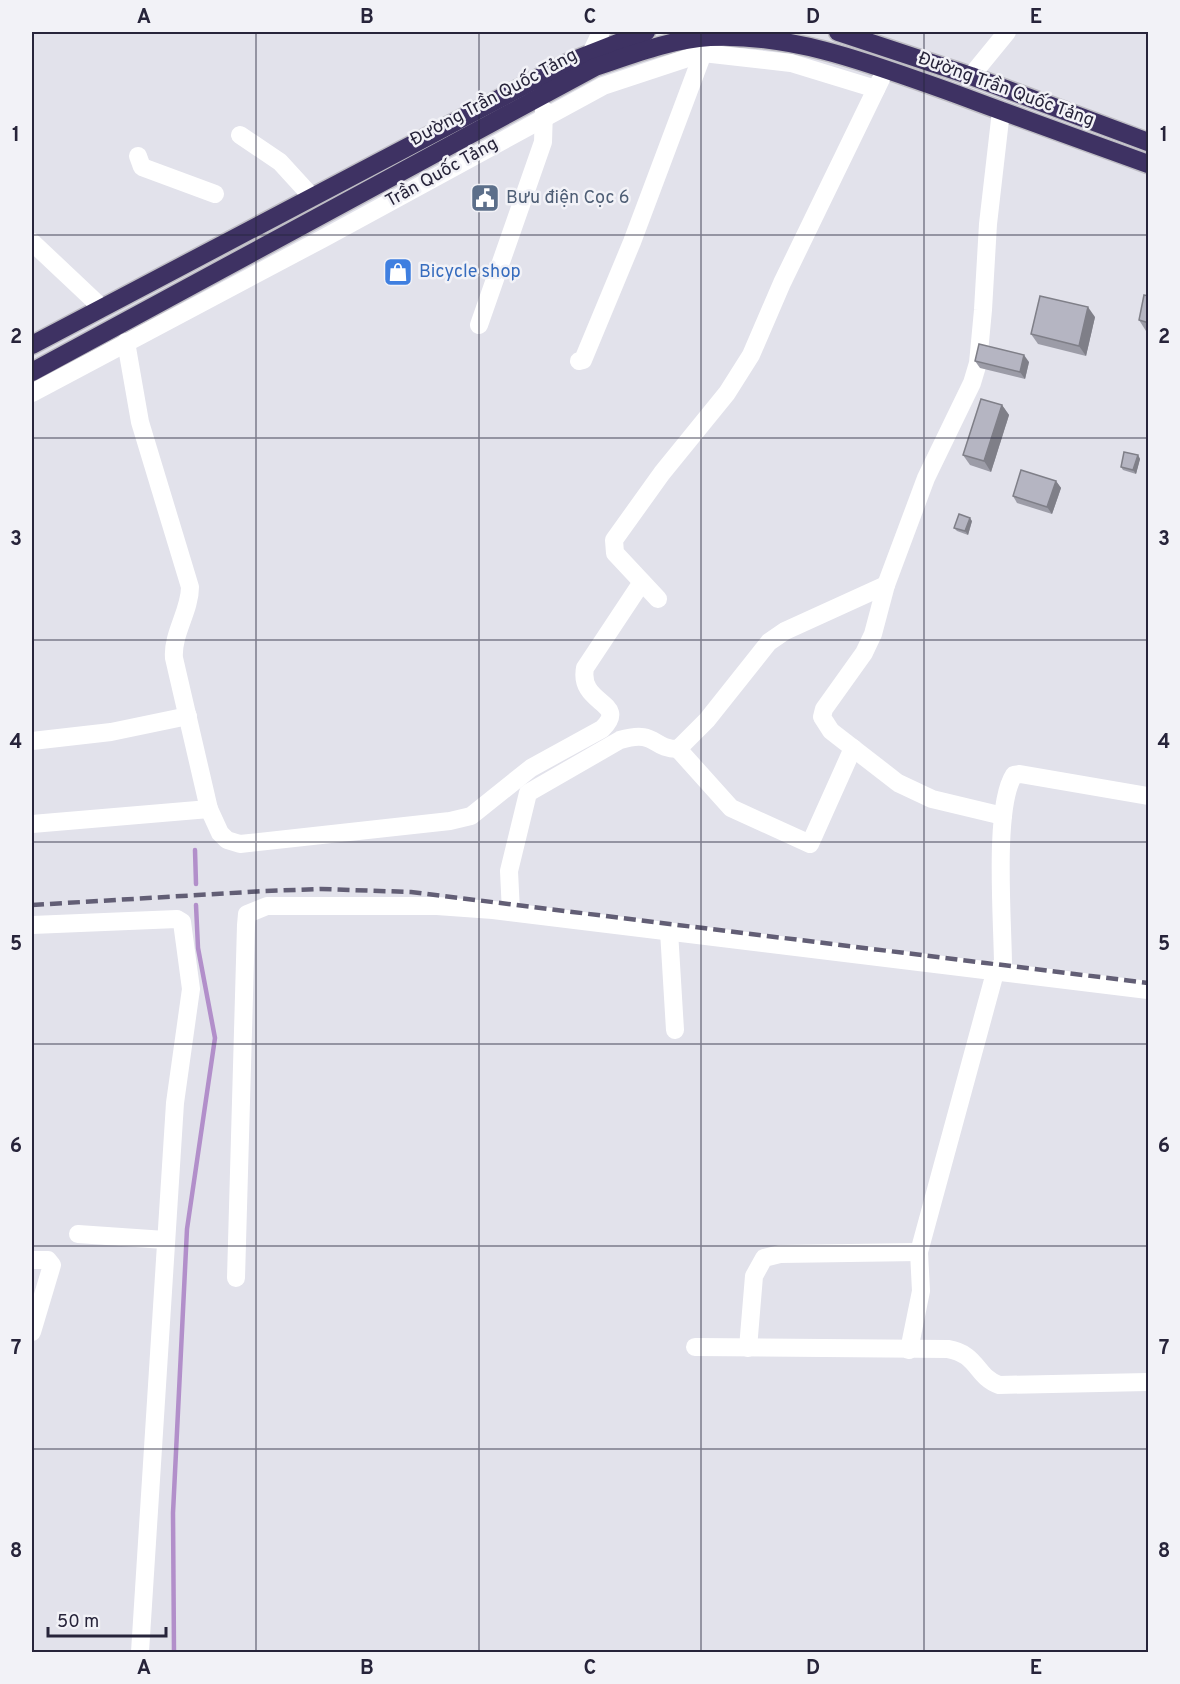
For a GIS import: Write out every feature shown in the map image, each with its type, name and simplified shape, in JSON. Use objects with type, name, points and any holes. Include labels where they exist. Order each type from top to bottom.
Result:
[{"type":"highway","name":"Đường Trần Quốc Tảng","points":[[32,345],[591,52],[646,32]]},
{"type":"highway","name":"Đường Trần Quốc Tảng","points":[[838,32],[878,38],[971,76],[1149,142]]},
{"type":"highway","name":"Đường Trần Quốc Tảng","points":[[32,372],[596,67],[671,44],[763,39],[802,45],[886,70],[1149,164]]},
{"type":"street","points":[[591,52],[601,32]]},
{"type":"street","points":[[971,76],[1006,32]]},
{"type":"street","points":[[579,361],[583,360],[632,242],[707,41]]},
{"type":"street","name":"Trần Quốc Tảng","points":[[32,393],[603,86],[707,41],[876,89]]},
{"type":"street","points":[[658,599],[615,553],[614,540],[662,473],[727,393],[751,355],[782,283],[886,70]]},
{"type":"street","points":[[479,325],[543,142],[545,118],[541,96]]},
{"type":"street","points":[[1001,111],[988,224],[978,363],[972,383],[926,478],[886,585],[869,644],[824,710],[822,717],[831,731],[898,783],[932,799],[1003,816]]},
{"type":"street","points":[[240,135],[280,162],[312,198]]},
{"type":"street","points":[[138,156],[142,166],[215,194]]},
{"type":"street","points":[[32,242],[102,308]]},
{"type":"street","points":[[126,342],[140,422],[190,587],[187,609],[174,650],[188,716],[202,810],[227,840],[240,844],[450,821],[471,816],[531,768],[602,729],[610,721],[609,709],[586,689],[583,678],[585,668],[642,582]]},
{"type":"street","points":[[512,912],[508,871],[528,793],[620,740],[636,735],[645,736],[672,749],[678,749],[707,720],[769,642],[785,631],[886,585]]},
{"type":"street","points":[[32,741],[111,732],[188,716]]},
{"type":"street","points":[[678,749],[730,808],[810,844],[853,748]]},
{"type":"street","points":[[996,969],[1003,966],[1003,816],[1010,781],[1014,775],[1020,774],[1149,796]]},
{"type":"street","points":[[32,824],[202,810]]},
{"type":"street","points":[[236,1278],[247,914],[255,909],[267,906],[437,906],[493,910],[996,969],[1149,990]]},
{"type":"street","points":[[32,925],[177,920],[182,922],[191,989],[175,1103],[140,1653]]},
{"type":"street","points":[[669,931],[675,1030]]},
{"type":"street","points":[[909,1350],[921,1291],[919,1252],[996,969]]},
{"type":"street","points":[[78,1234],[165,1240]]},
{"type":"street","points":[[748,1348],[754,1276],[764,1258],[780,1254],[919,1252]]},
{"type":"street","points":[[32,1260],[48,1260],[52,1265],[32,1332]]},
{"type":"street","points":[[695,1347],[948,1349],[962,1351],[987,1378],[999,1385],[1149,1382]]},
{"type":"building","points":[[1144,295],[1149,296],[1149,323],[1139,320]]},
{"type":"building","points":[[1040,296],[1088,307],[1079,346],[1031,334]]},
{"type":"building","points":[[979,344],[1024,355],[1020,372],[975,361]]},
{"type":"building","points":[[981,399],[1002,405],[984,461],[963,455]]},
{"type":"building","points":[[1124,452],[1138,455],[1133,470],[1121,467]]},
{"type":"building","points":[[1021,470],[1056,481],[1047,507],[1013,496]]},
{"type":"building","points":[[959,514],[970,518],[965,531],[954,528]]},
{"type":"waterway","points":[[195,850],[196,884]]},
{"type":"waterway","points":[[174,1652],[173,1513],[187,1229],[215,1038],[198,948],[196,905]]},
{"type":"railway","points":[[32,905],[321,889],[411,892],[1148,983]]},
{"type":"place","name":"Bưu điện Cọc 6","points":[[485,198]]},
{"type":"place","name":"Bicycle shop","points":[[398,272]]}]
